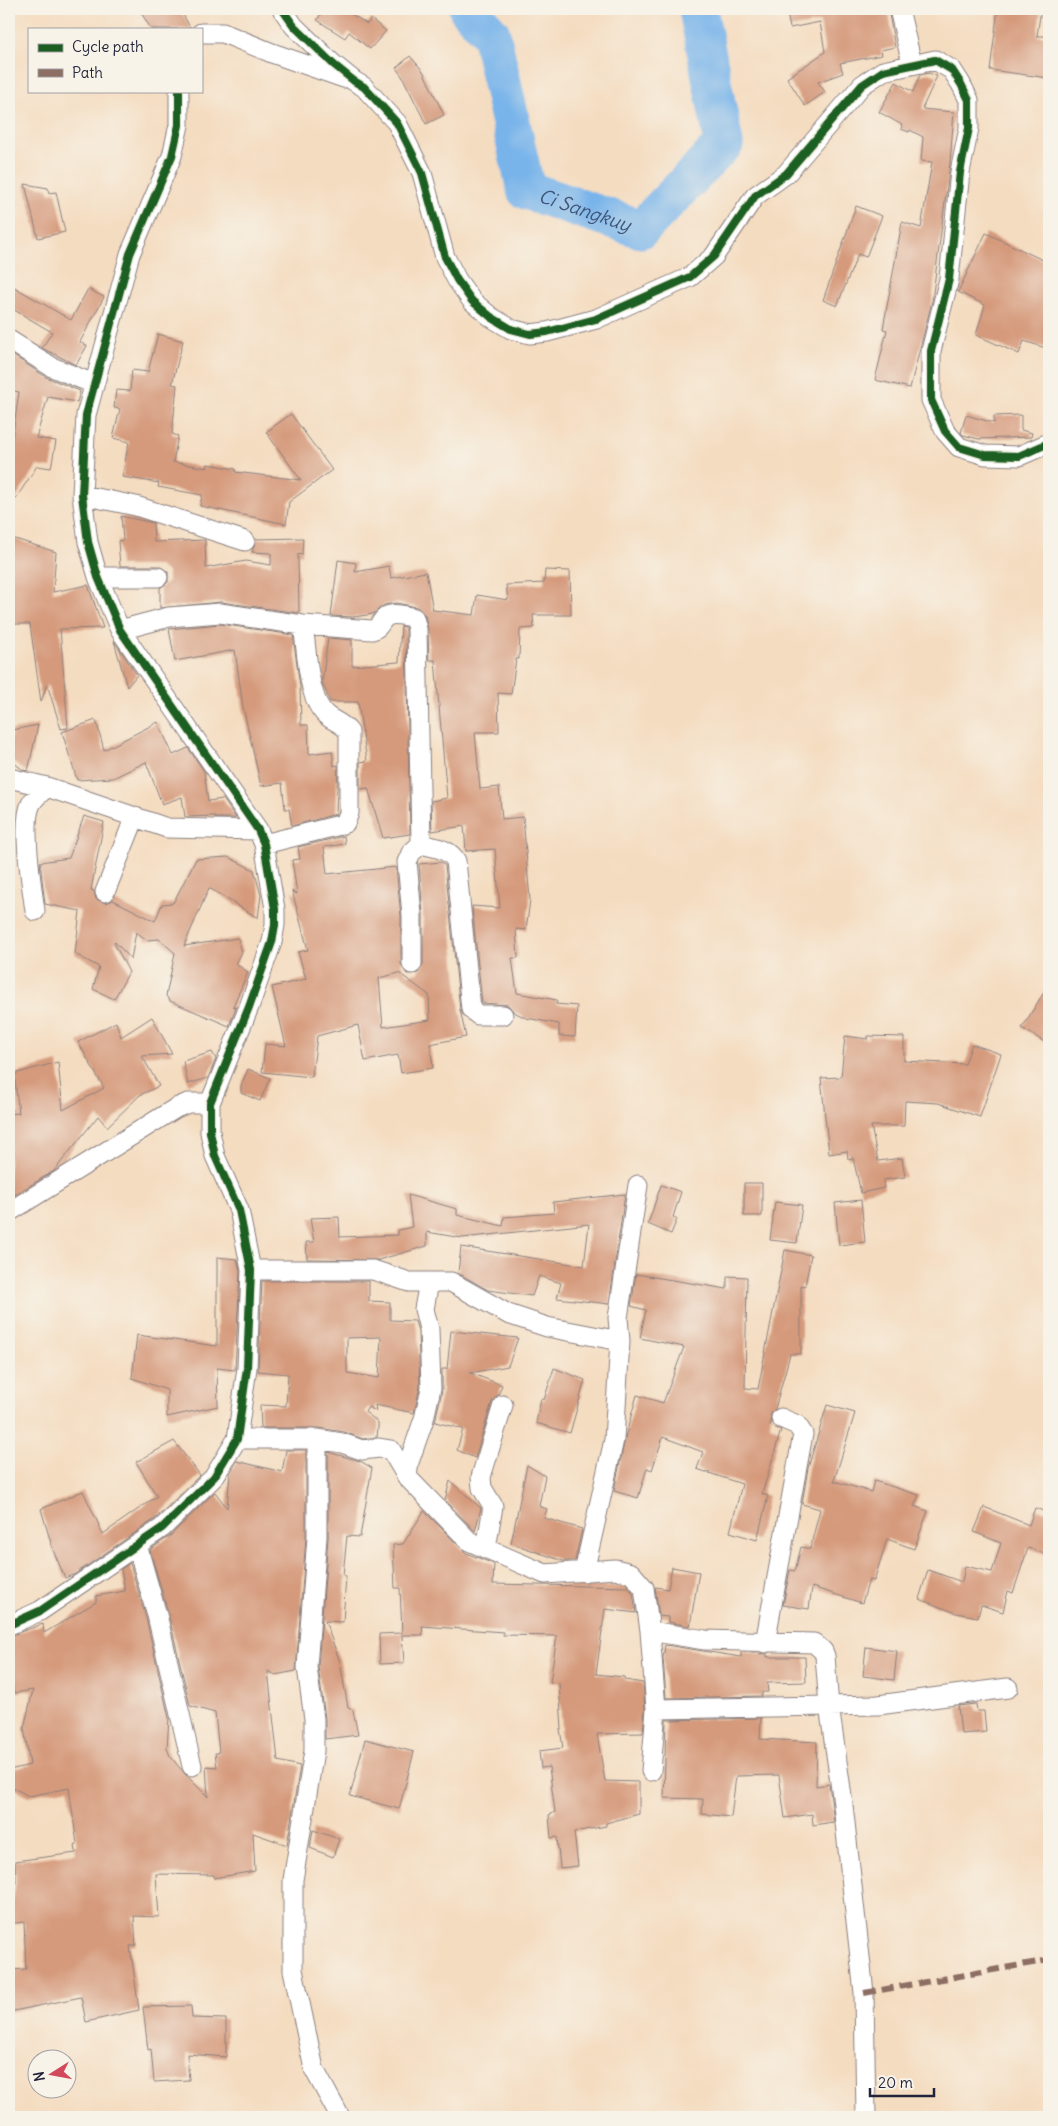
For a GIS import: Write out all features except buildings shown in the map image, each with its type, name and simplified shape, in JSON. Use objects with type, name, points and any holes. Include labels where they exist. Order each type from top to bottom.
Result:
[{"type":"street","points":[[282,9],[294,26],[354,81],[364,87],[397,123],[422,173],[445,258],[457,280],[472,301],[491,317],[511,328],[530,334],[547,332],[596,319],[624,305],[674,286],[696,272],[714,256],[726,241],[755,196],[786,174],[862,85],[883,71],[935,60],[952,70],[969,100],[969,128],[960,172],[949,279],[931,351],[931,400],[945,432],[959,447],[985,455],[1019,456],[1049,443]]},
{"type":"street","points":[[898,9],[912,64]]},
{"type":"street","points":[[202,33],[223,33],[272,53],[354,81]]},
{"type":"street","points":[[9,1625],[40,1610],[162,1528],[214,1476],[237,1439],[247,1368],[251,1270],[239,1210],[223,1176],[211,1140],[210,1103],[249,1006],[274,934],[275,909],[261,837],[120,630],[98,577],[88,542],[82,495],[86,415],[130,254],[172,156],[179,126],[179,92]]},
{"type":"street","points":[[9,340],[52,367],[94,384]]},
{"type":"street","points":[[82,495],[136,506],[245,541]]},
{"type":"street","points":[[98,577],[158,577]]},
{"type":"street","points":[[120,630],[168,617],[220,613],[304,625],[372,630],[379,627],[386,617],[390,615],[415,618],[418,629],[421,844],[411,853],[407,862],[412,915],[412,964]]},
{"type":"street","points":[[9,778],[47,787],[167,828],[261,837],[345,823],[349,813],[349,732],[345,727],[324,713],[315,700],[304,625]]},
{"type":"street","points":[[35,911],[28,858],[28,811],[32,801],[47,787]]},
{"type":"street","points":[[106,892],[135,817]]},
{"type":"street","points":[[421,844],[445,850],[456,861],[471,1008],[478,1015],[503,1015]]},
{"type":"street","points":[[9,1212],[176,1108],[188,1103],[210,1103]]},
{"type":"street","points":[[584,1572],[614,1440],[620,1341],[618,1318],[638,1185]]},
{"type":"street","points":[[251,1270],[373,1270],[409,1282],[450,1282],[508,1314],[547,1327],[620,1341]]},
{"type":"street","points":[[407,1477],[409,1462],[424,1419],[430,1388],[429,1329],[424,1309],[429,1282]]},
{"type":"street","points":[[486,1549],[493,1506],[482,1488],[481,1477],[503,1405]]},
{"type":"street","points":[[765,1643],[803,1434],[797,1425],[781,1418]]},
{"type":"street","points":[[237,1439],[317,1439],[342,1443],[362,1450],[379,1448],[391,1450],[407,1477],[469,1541],[545,1574],[623,1570],[638,1579],[644,1588],[650,1631],[656,1709],[651,1771]]},
{"type":"street","points":[[317,1439],[317,1537],[307,1667],[314,1719],[314,1751],[306,1813],[293,1880],[293,1970],[314,2069],[340,2117]]},
{"type":"street","points":[[137,1545],[157,1615],[192,1766]]},
{"type":"street","points":[[650,1631],[705,1640],[765,1643],[809,1642],[819,1646],[825,1656],[829,1706],[842,1796],[864,1993],[866,2117]]},
{"type":"street","points":[[656,1709],[878,1706],[1008,1688]]},
{"type":"waterway","name":"Ci Sangkuy","points":[[468,9],[491,34],[526,190],[641,229],[724,144],[698,9]]},
{"type":"marked path","points":[[864,1993],[1049,1960]]},
{"type":"cycle path","points":[[282,9],[294,26],[333,64],[364,87],[397,123],[422,173],[445,257],[457,280],[472,301],[491,317],[511,329],[530,334],[547,332],[596,319],[690,277],[714,256],[755,196],[786,174],[862,85],[883,71],[935,60],[952,70],[961,84],[969,100],[969,128],[960,172],[949,279],[931,351],[931,400],[945,431],[959,447],[985,455],[1019,456],[1049,443]]},
{"type":"cycle path","points":[[9,1625],[40,1611],[162,1528],[214,1477],[237,1439],[247,1368],[251,1270],[239,1210],[215,1156],[210,1132],[210,1103],[249,1007],[272,942],[275,909],[264,844],[258,830],[120,630],[98,577],[88,542],[82,495],[86,415],[130,254],[172,156],[179,125],[179,92]]}]
